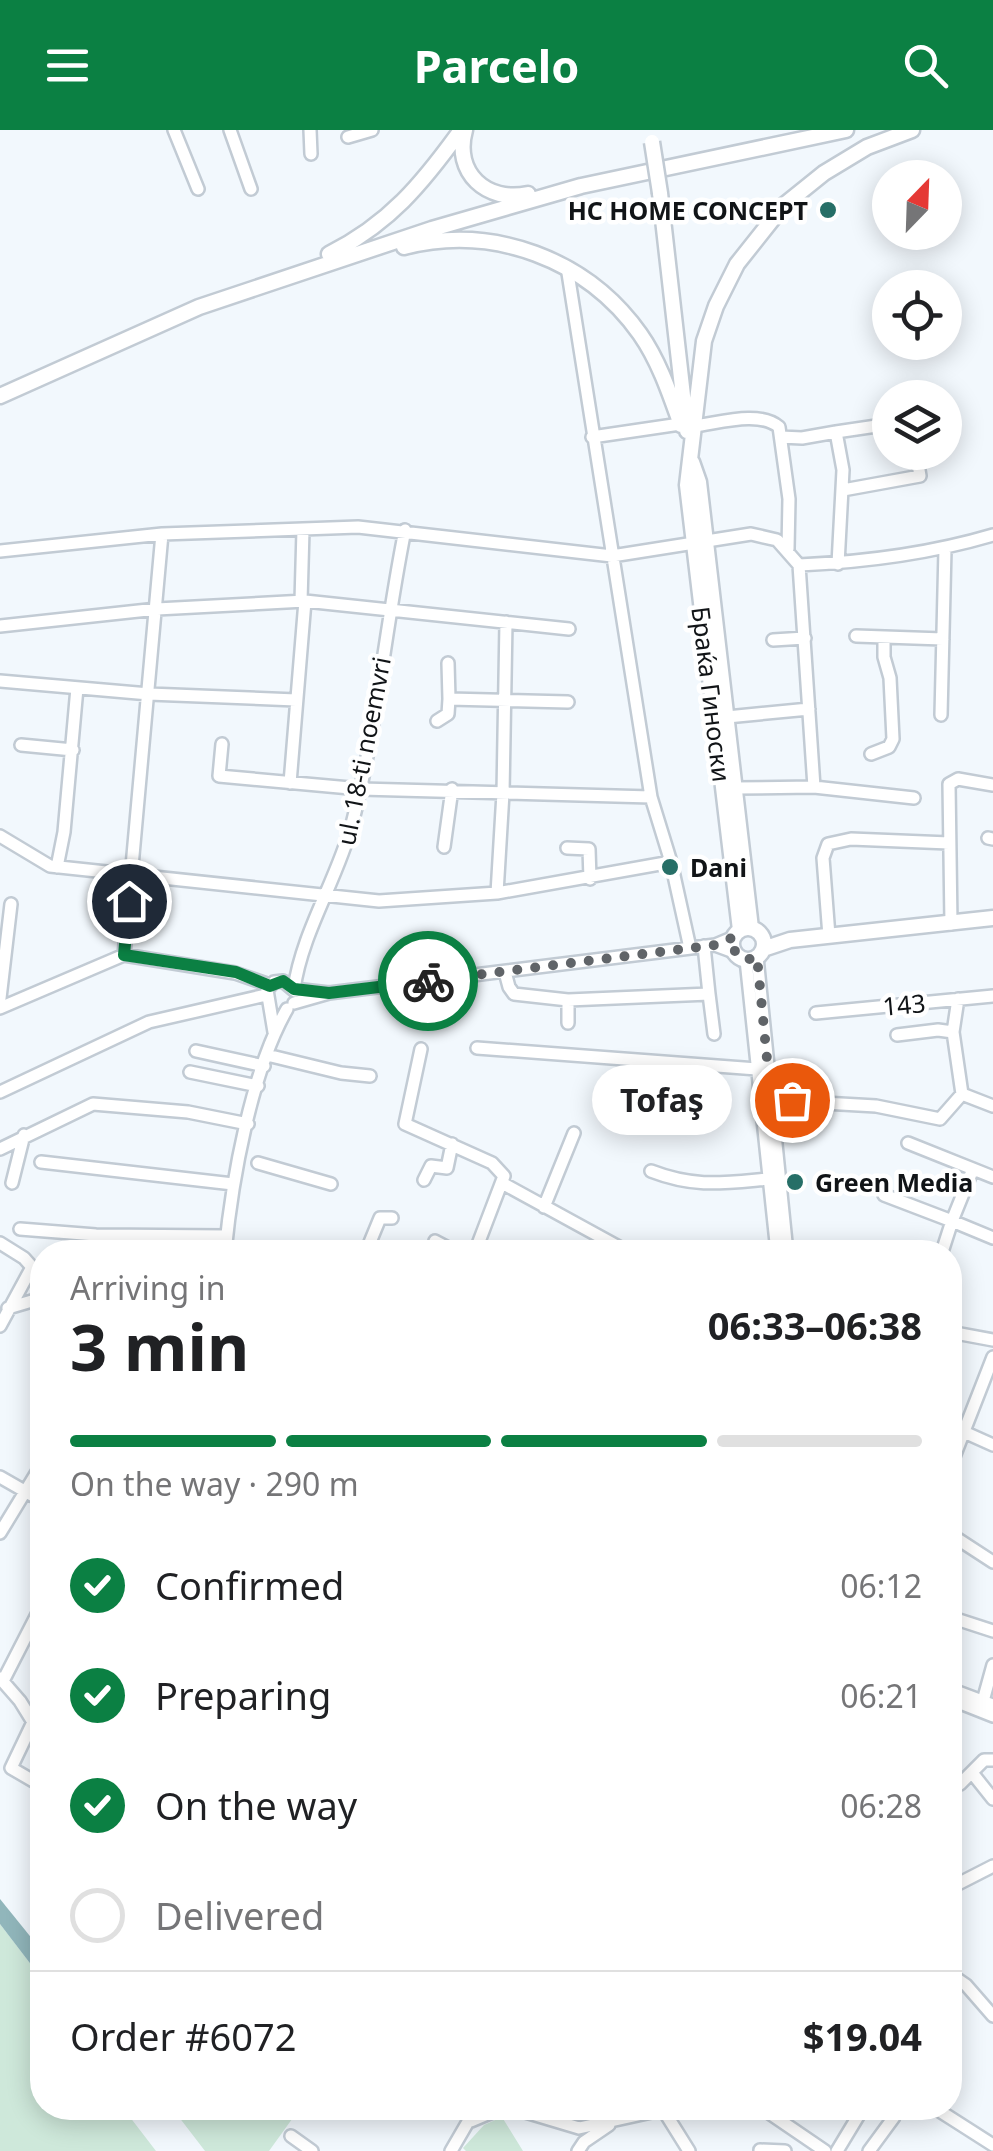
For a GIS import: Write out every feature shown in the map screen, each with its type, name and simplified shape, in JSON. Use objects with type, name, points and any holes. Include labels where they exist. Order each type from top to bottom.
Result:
[{"type":"main road","points":[[463,130],[462,148],[469,174],[478,184],[503,196],[524,195],[620,171],[676,164]]},
{"type":"main road","points":[[283,277],[373,230],[423,181],[463,130]]},
{"type":"main road","points":[[0,396],[199,307],[283,277],[562,191],[846,130]]},
{"type":"main road","points":[[690,457],[687,425],[704,341],[737,264],[782,206],[838,164],[912,130]]},
{"type":"main road","name":"Браќа Гиноски","points":[[650,136],[690,457],[687,485],[736,788],[748,943]]},
{"type":"main road","points":[[258,286],[299,278],[405,246],[451,239],[504,244],[545,256],[568,267],[615,304],[643,337],[687,425]]},
{"type":"main road","points":[[643,337],[654,339],[675,328],[684,340],[704,341]]},
{"type":"main road","name":"Браќа Гиноски","points":[[699,542],[748,943]]},
{"type":"main road","points":[[748,943],[993,918]]},
{"type":"street","points":[[174,130],[198,189]]},
{"type":"street","points":[[230,130],[251,189]]},
{"type":"street","points":[[310,130],[311,154]]},
{"type":"street","points":[[348,137],[372,130]]},
{"type":"street","points":[[568,267],[651,797],[671,862],[690,948]]},
{"type":"street","points":[[592,438],[763,419],[779,427],[789,499],[788,549]]},
{"type":"street","points":[[780,438],[872,427]]},
{"type":"street","points":[[836,432],[843,470],[838,564]]},
{"type":"street","points":[[843,490],[920,476],[919,470]]},
{"type":"street","points":[[0,551],[162,534],[358,527],[612,556],[751,534],[777,540],[799,566],[814,787]]},
{"type":"street","points":[[290,782],[303,602],[302,530]]},
{"type":"street","name":"ul. 18-ti noemvri","points":[[290,1006],[298,965],[343,857],[361,789],[405,530]]},
{"type":"street","points":[[124,955],[162,534]]},
{"type":"street","points":[[799,566],[945,549],[993,536]]},
{"type":"street","points":[[941,715],[945,549]]},
{"type":"street","points":[[0,626],[157,609],[303,602],[569,630]]},
{"type":"street","points":[[498,893],[506,622]]},
{"type":"street","points":[[856,636],[944,640]]},
{"type":"street","points":[[871,754],[889,747],[893,739],[884,637]]},
{"type":"street","points":[[773,640],[805,638]]},
{"type":"street","points":[[437,722],[448,714],[448,663]]},
{"type":"street","points":[[0,681],[150,694],[296,700]]},
{"type":"street","points":[[57,867],[77,688]]},
{"type":"street","points":[[449,700],[568,702]]},
{"type":"street","points":[[727,717],[809,709]]},
{"type":"street","points":[[222,744],[219,776],[361,789],[651,797]]},
{"type":"street","points":[[21,745],[73,750]]},
{"type":"street","points":[[952,924],[949,784],[958,779],[993,785]]},
{"type":"street","points":[[736,788],[814,787],[914,798]]},
{"type":"street","points":[[444,847],[452,789]]},
{"type":"street","points":[[0,836],[33,858],[57,867],[379,901],[498,893],[671,862]]},
{"type":"street","points":[[829,936],[823,858],[828,844],[852,838],[949,844]]},
{"type":"street","points":[[566,848],[589,848],[590,879]]},
{"type":"street","points":[[0,998],[11,904]]},
{"type":"street","points":[[0,1008],[124,955],[236,972],[269,998],[290,1006],[329,993],[748,943]]},
{"type":"street","name":"Браќа Гиноски","points":[[748,943],[775,1240]]},
{"type":"street","name":"Браќа Гиноски","points":[[748,943],[771,1100],[786,1240]]},
{"type":"street","points":[[710,946],[709,994],[714,1034]]},
{"type":"street","name":"ul. 18-ti noemvri","points":[[283,981],[298,965]]},
{"type":"street","points":[[506,972],[514,994],[568,1000],[709,994]]},
{"type":"street","points":[[0,1092],[149,1022],[213,1005],[269,998],[283,981],[294,989],[329,993]]},
{"type":"street","name":"143","points":[[816,1013],[993,996]]},
{"type":"street","points":[[269,998],[274,1032]]},
{"type":"street","points":[[568,1000],[568,1023]]},
{"type":"street","points":[[771,1100],[876,1106],[940,1119],[962,1094],[953,1032],[958,1000]]},
{"type":"street","points":[[226,1240],[233,1184],[258,1086],[274,1032],[290,1006]]},
{"type":"street","points":[[898,1035],[953,1032]]},
{"type":"street","points":[[477,1048],[757,1070]]},
{"type":"street","points":[[420,1049],[405,1124],[492,1163],[504,1176],[480,1240]]},
{"type":"street","points":[[196,1051],[370,1076]]},
{"type":"street","points":[[190,1072],[258,1086]]},
{"type":"street","points":[[962,1094],[993,1106]]},
{"type":"street","points":[[0,1148],[93,1104],[188,1112],[248,1124]]},
{"type":"street","points":[[550,1227],[550,1211],[574,1132]]},
{"type":"street","points":[[12,1184],[24,1135]]},
{"type":"street","points":[[908,1143],[993,1177]]},
{"type":"street","points":[[424,1180],[431,1166],[447,1168],[452,1144]]},
{"type":"street","points":[[41,1162],[233,1184]]},
{"type":"street","points":[[258,1163],[331,1184]]},
{"type":"street","points":[[946,1240],[972,1169]]},
{"type":"street","points":[[651,1171],[681,1183],[768,1179]]},
{"type":"street","points":[[502,1183],[605,1240]]},
{"type":"street","points":[[884,1195],[993,1238]]},
{"type":"street","points":[[371,1240],[380,1218],[392,1218]]},
{"type":"street","points":[[20,1229],[96,1235],[226,1236]]},
{"type":"street","points":[[0,1243],[30,1265]]},
{"type":"street","points":[[0,1326],[30,1270]]},
{"type":"street","points":[[6,1309],[30,1302]]},
{"type":"street","points":[[962,1334],[993,1340]]},
{"type":"street","points":[[962,1437],[993,1356]]},
{"type":"street","points":[[964,1432],[993,1445]]},
{"type":"street","points":[[0,1477],[30,1494]]},
{"type":"street","points":[[0,1532],[30,1485]]},
{"type":"street","points":[[962,1542],[993,1562]]},
{"type":"street","points":[[962,1621],[993,1631]]},
{"type":"street","points":[[30,1628],[2,1680],[30,1716]]},
{"type":"street","points":[[962,1693],[988,1703],[993,1665]]},
{"type":"street","points":[[962,1704],[993,1716]]},
{"type":"street","points":[[30,1738],[11,1768],[30,1779]]},
{"type":"street","points":[[962,1782],[984,1760],[993,1760]]},
{"type":"street","points":[[973,1774],[993,1798]]},
{"type":"street","points":[[962,1882],[993,1866]]},
{"type":"street","points":[[962,1982],[993,2016]]},
{"type":"street","points":[[451,2151],[470,2120]]},
{"type":"street","points":[[468,2123],[475,2120]]},
{"type":"street","points":[[553,2120],[580,2128],[621,2120]]},
{"type":"street","points":[[673,2120],[689,2151]]},
{"type":"street","points":[[790,2120],[825,2151]]},
{"type":"street","points":[[837,2151],[859,2128],[861,2120]]},
{"type":"street","points":[[869,2151],[892,2120]]},
{"type":"street","points":[[952,2120],[992,2147]]},
{"type":"street","points":[[581,2147],[608,2123]]},
{"type":"street","points":[[580,2128],[581,2147]]},
{"type":"street","points":[[292,2136],[312,2151]]},
{"type":"street","points":[[760,2150],[785,2151]]},
{"type":"green space","points":[[0,1924],[30,1963],[30,2120],[132,2120],[156,2151],[0,2151]]},
{"type":"green space","points":[[181,2120],[291,2120],[269,2151],[205,2151]]},
{"type":"green space","points":[[504,2120],[523,2151],[466,2151],[463,2148],[484,2125]]},
{"type":"water","points":[[0,1899],[30,1936],[30,1963],[0,1924]]},
{"type":"way so far","points":[[428,981],[715,945],[734,937],[732,947],[737,956],[746,960],[757,957],[771,1100],[792,1100]]},
{"type":"place","name":"HC HOME CONCEPT","points":[[828,210]]},
{"type":"place","name":"Dani","points":[[670,867]]},
{"type":"place","name":"Tofaş","points":[[792,1100]]},
{"type":"place","name":"Green Media","points":[[795,1182]]},
{"type":"route","points":[[129,901],[124,955],[236,972],[270,986],[283,981],[294,989],[329,993],[428,981]]}]
